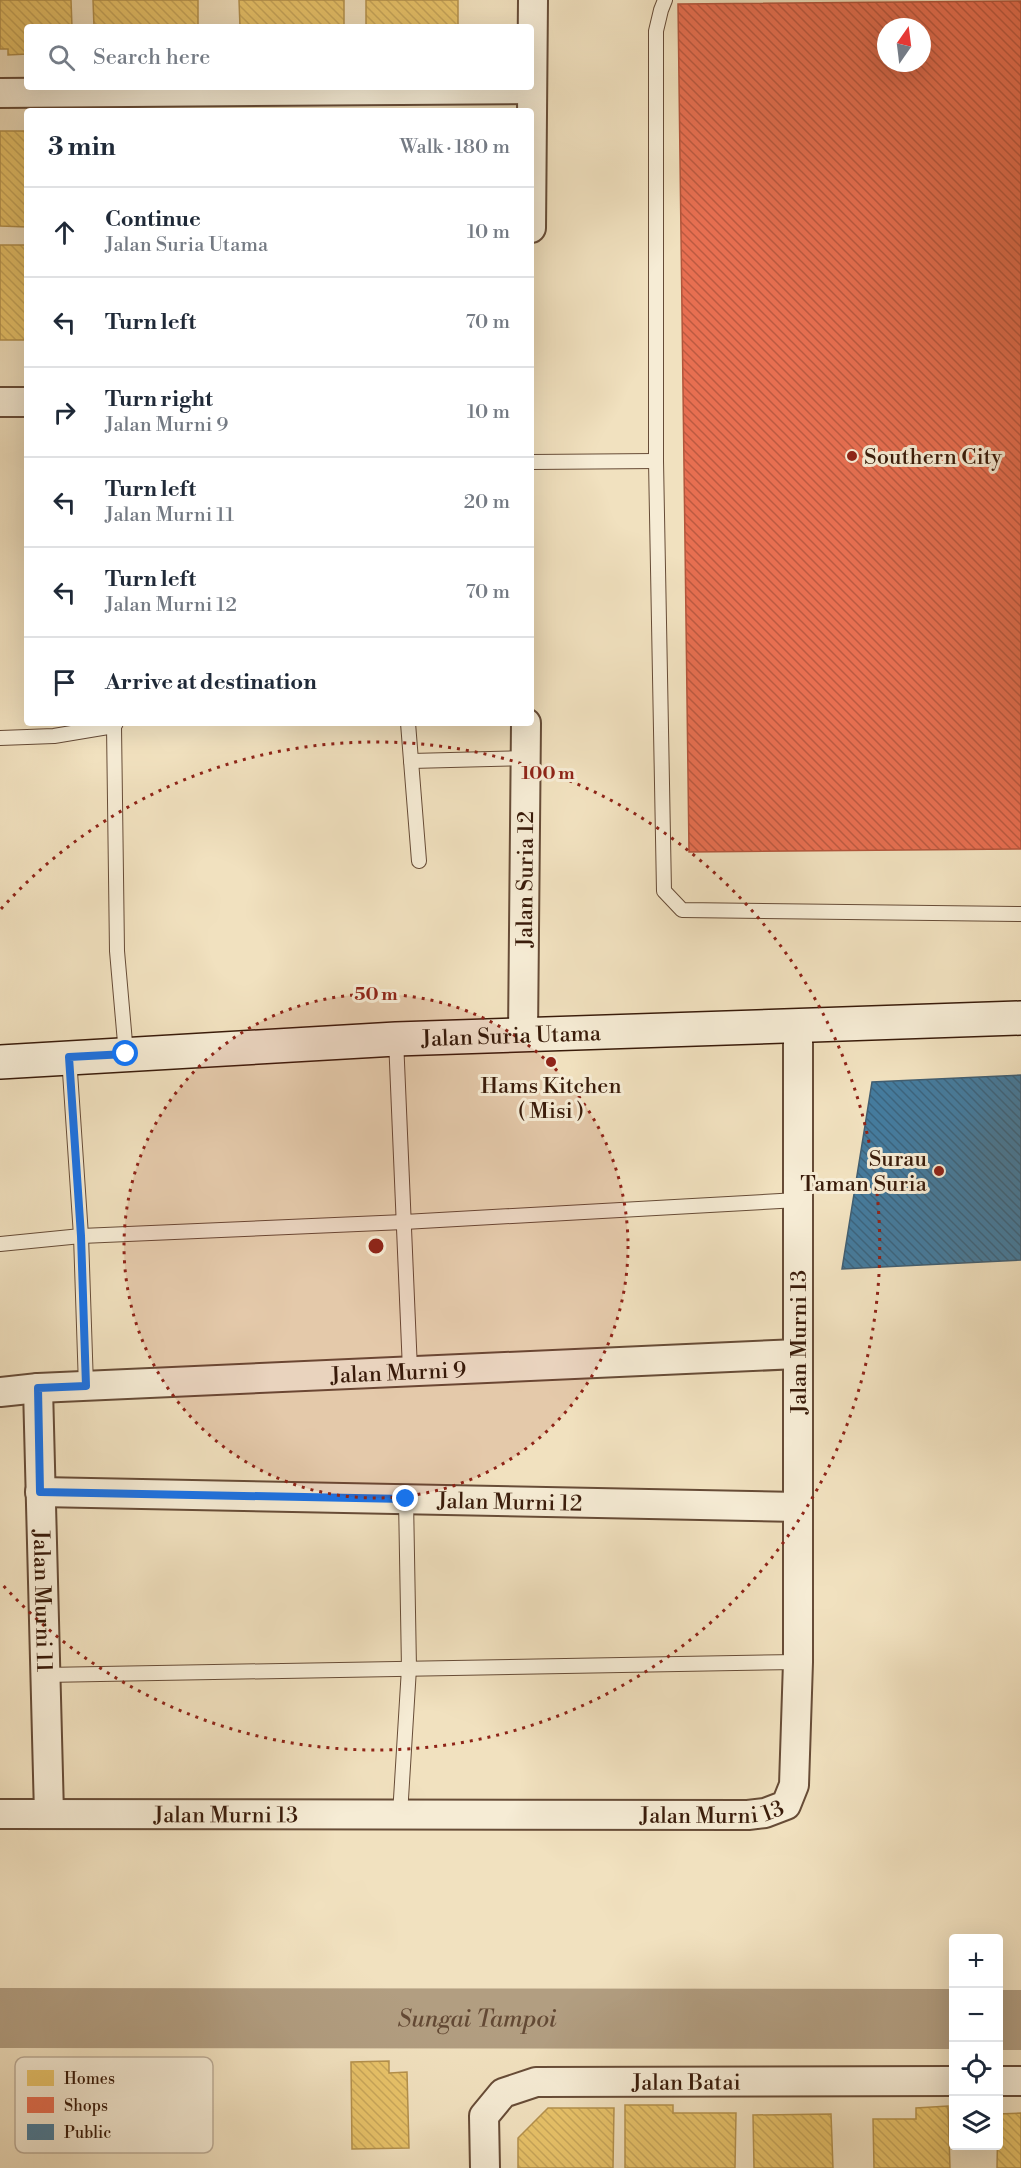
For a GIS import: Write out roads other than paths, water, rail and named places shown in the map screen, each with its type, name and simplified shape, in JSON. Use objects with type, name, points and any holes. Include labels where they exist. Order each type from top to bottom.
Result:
[{"type":"main road","name":"Jalan Suria Utama","points":[[0,1062],[396,1040],[1021,1018]]},
{"type":"street","points":[[533,0],[533,24]]},
{"type":"street","points":[[0,93],[399,90]]},
{"type":"street","points":[[532,90],[532,108]]},
{"type":"street","points":[[0,402],[24,402]]},
{"type":"street","name":"Jalan Suria 12","points":[[523,1035],[526,726]]},
{"type":"street","name":"Jalan Murni 13","points":[[0,1814],[748,1815],[765,1813],[786,1805],[794,1785],[798,1662],[798,1026]]},
{"type":"street","name":"Jalan Murni 9","points":[[0,1392],[38,1388],[410,1370],[798,1354]]},
{"type":"street","name":"Jalan Murni 11","points":[[38,1388],[49,1814]]},
{"type":"street","name":"Jalan Murni 12","points":[[40,1492],[798,1507]]},
{"type":"street","name":"Jalan Batai","points":[[485,2168],[484,2116],[503,2093],[536,2082],[949,2081]]},
{"type":"street","points":[[1003,2081],[1021,2081]]},
{"type":"lane","points":[[666,0],[656,30],[656,462],[664,891],[682,910],[1021,914]]},
{"type":"lane","points":[[534,462],[656,462]]},
{"type":"lane","points":[[0,738],[54,736],[109,726]]},
{"type":"lane","points":[[115,726],[117,951],[126,1054]]},
{"type":"lane","points":[[408,726],[420,861]]},
{"type":"lane","points":[[411,761],[526,758]]},
{"type":"lane","points":[[396,1040],[410,1370]]},
{"type":"lane","points":[[69,1057],[81,1236],[86,1386]]},
{"type":"lane","points":[[0,1244],[81,1236],[404,1222],[798,1200]]},
{"type":"lane","points":[[400,1815],[409,1668],[406,1499]]},
{"type":"lane","points":[[44,1675],[798,1662]]},
{"type":"waterway","name":"Sungai Tampoi","points":[[0,2018],[949,2019]]},
{"type":"waterway","name":"Sungai Tampoi","points":[[1003,2020],[1021,2020]]},
{"type":"place","name":"Southern City","points":[[852,456]]},
{"type":"place","name":"Hams Kitchen ( Misi )","points":[[551,1062]]},
{"type":"place","name":"Surau Taman Suria","points":[[939,1171]]}]
